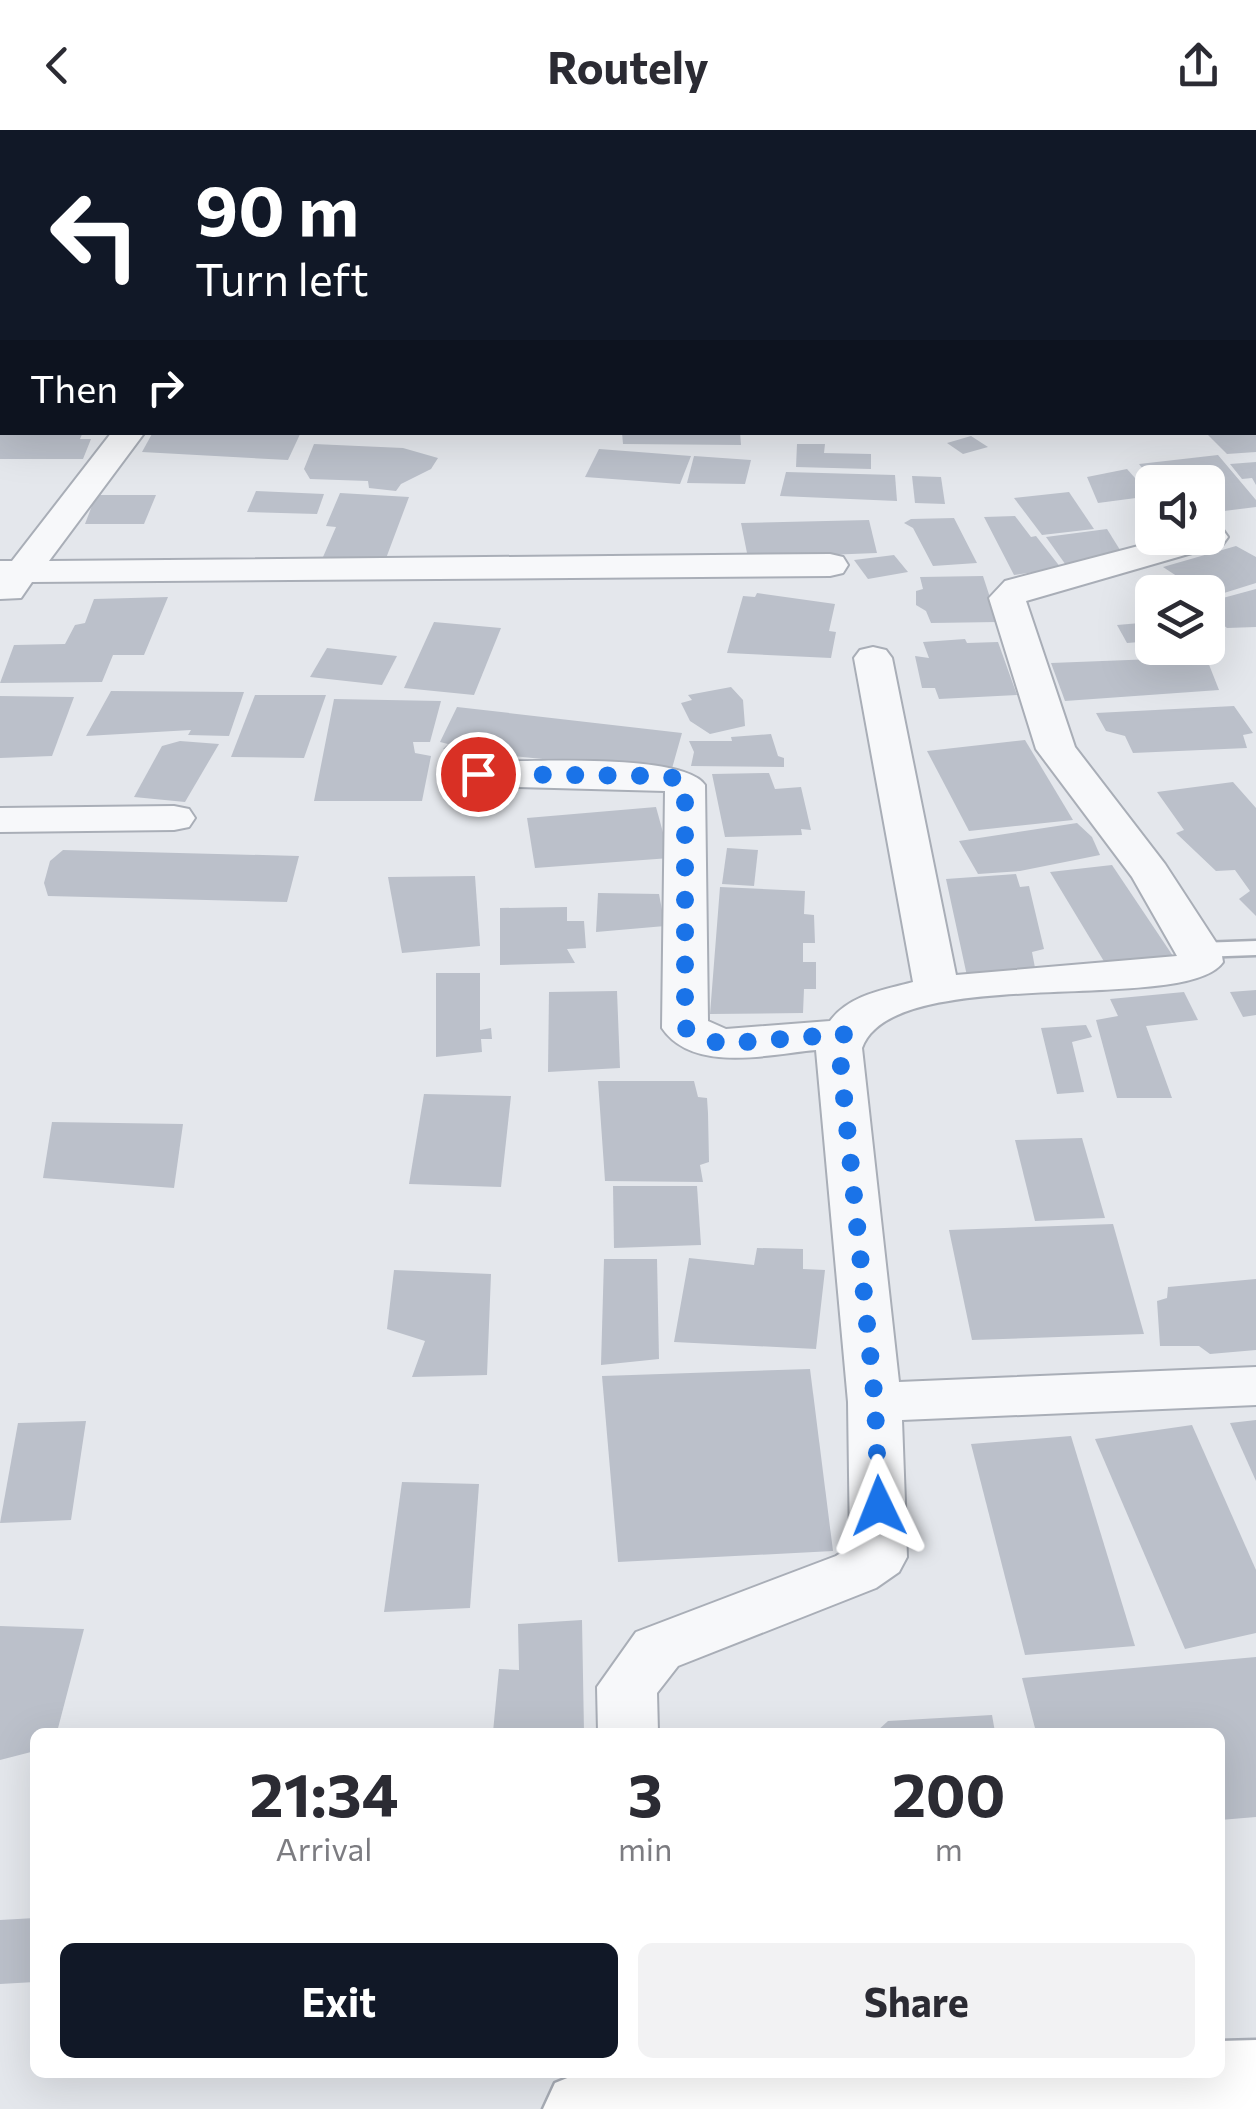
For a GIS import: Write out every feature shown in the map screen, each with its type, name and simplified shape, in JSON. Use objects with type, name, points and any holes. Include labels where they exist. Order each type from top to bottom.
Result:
[{"type":"main road","points":[[1225,2077],[1256,2076]]},
{"type":"main road","points":[[619,2096],[1192,2078]]},
{"type":"street","points":[[7,582],[127,435]]},
{"type":"street","points":[[628,1728],[627,1687],[656,1649],[856,1572],[879,1557],[875,1402],[839,1048],[844,1034],[858,1016],[937,990],[1186,969],[1202,962],[1150,873],[1056,750],[1008,598],[1018,590],[1145,555]]},
{"type":"street","points":[[7,582],[830,566]]},
{"type":"street","points":[[874,658],[937,990]]},
{"type":"street","points":[[478,774],[662,776],[685,785],[685,1028],[720,1044],[844,1034]]},
{"type":"street","points":[[0,820],[174,818]]},
{"type":"street","points":[[875,1402],[1256,1386]]},
{"type":"lane","points":[[1198,950],[1256,948]]},
{"type":"building","points":[[0,435],[82,435],[80,439],[91,439],[83,459],[0,459]]},
{"type":"building","points":[[151,435],[300,435],[288,460],[142,452]]},
{"type":"building","points":[[622,435],[740,435],[741,445],[623,444]]},
{"type":"building","points":[[1208,435],[1256,435],[1256,452],[1227,454]]},
{"type":"building","points":[[971,436],[988,447],[963,454],[947,443]]},
{"type":"building","points":[[314,444],[403,448],[438,458],[431,469],[401,484],[396,491],[369,488],[368,481],[310,479],[304,469]]},
{"type":"building","points":[[797,444],[825,444],[824,453],[871,454],[871,469],[796,467]]},
{"type":"building","points":[[599,449],[691,456],[680,484],[585,477]]},
{"type":"building","points":[[1218,455],[1256,500],[1256,507],[1225,511],[1225,465],[1139,464]]},
{"type":"building","points":[[694,456],[751,460],[745,484],[687,483]]},
{"type":"building","points":[[1256,462],[1256,485],[1252,478],[1242,479],[1230,464]]},
{"type":"building","points":[[1127,469],[1135,478],[1135,498],[1098,503],[1087,477]]},
{"type":"building","points":[[786,472],[895,475],[897,501],[780,496]]},
{"type":"building","points":[[912,476],[941,477],[945,504],[915,503]]},
{"type":"building","points":[[256,491],[324,494],[317,514],[247,512]]},
{"type":"building","points":[[1069,492],[1094,529],[1042,535],[1014,498]]},
{"type":"building","points":[[340,493],[409,497],[385,561],[323,557],[336,527],[326,526]]},
{"type":"building","points":[[96,495],[156,495],[144,524],[85,524]]},
{"type":"building","points":[[1015,516],[1061,568],[1014,575],[984,517]]},
{"type":"building","points":[[954,518],[977,563],[933,566],[913,528],[904,523],[911,519]]},
{"type":"building","points":[[869,520],[877,553],[748,558],[741,523]]},
{"type":"building","points":[[1107,529],[1125,558],[1068,568],[1046,537]]},
{"type":"building","points":[[1236,546],[1256,557],[1256,583],[1225,593],[1225,575],[1175,575],[1163,567],[1205,555],[1225,555],[1225,549]]},
{"type":"building","points":[[894,555],[908,572],[868,579],[854,560]]},
{"type":"building","points":[[983,576],[998,622],[931,623],[926,611],[916,605],[916,591],[923,589],[920,577]]},
{"type":"building","points":[[1256,589],[1256,627],[1225,626],[1225,597]]},
{"type":"building","points":[[757,593],[835,604],[829,631],[836,632],[831,658],[727,653],[743,596],[755,597]]},
{"type":"building","points":[[168,597],[144,655],[113,655],[102,682],[0,683],[14,645],[65,644],[75,625],[85,623],[94,599]]},
{"type":"building","points":[[434,622],[501,628],[474,695],[404,688]]},
{"type":"building","points":[[1135,623],[1135,642],[1127,643],[1117,625]]},
{"type":"building","points":[[965,639],[967,643],[998,642],[1017,695],[939,699],[935,688],[922,688],[915,656],[929,658],[923,642]]},
{"type":"building","points":[[327,648],[397,656],[382,685],[310,677]]},
{"type":"building","points":[[1135,660],[1135,665],[1209,665],[1219,690],[1065,701],[1051,663]]},
{"type":"building","points":[[731,687],[743,700],[745,726],[710,734],[690,721],[681,703],[692,700],[688,695]]},
{"type":"building","points":[[111,691],[244,692],[229,736],[188,735],[191,730],[86,736]]},
{"type":"building","points":[[255,695],[326,695],[304,758],[231,757]]},
{"type":"building","points":[[0,696],[74,697],[52,756],[0,758]]},
{"type":"building","points":[[334,699],[441,701],[430,742],[413,742],[415,753],[431,756],[422,801],[314,801]]},
{"type":"building","points":[[1234,706],[1253,733],[1243,735],[1247,748],[1133,753],[1125,736],[1106,731],[1096,713]]},
{"type":"building","points":[[457,707],[682,733],[671,772],[443,749],[448,744],[440,742]]},
{"type":"building","points":[[771,734],[778,756],[784,758],[784,767],[691,766],[694,752],[689,741],[732,741],[731,737]]},
{"type":"building","points":[[1025,740],[1073,820],[969,831],[927,751]]},
{"type":"building","points":[[180,741],[219,744],[185,802],[134,797],[162,746]]},
{"type":"building","points":[[769,773],[775,789],[801,787],[811,830],[801,829],[802,835],[725,837],[712,774]]},
{"type":"building","points":[[1233,782],[1256,808],[1256,916],[1239,899],[1250,891],[1235,870],[1216,871],[1176,833],[1184,830],[1157,792]]},
{"type":"building","points":[[656,807],[670,858],[535,868],[527,818]]},
{"type":"building","points":[[1077,823],[1092,837],[1100,855],[1020,871],[978,874],[959,841]]},
{"type":"building","points":[[727,848],[758,850],[754,886],[722,884]]},
{"type":"building","points":[[63,850],[299,856],[287,902],[48,896],[44,883],[50,861]]},
{"type":"building","points":[[1112,865],[1177,962],[1108,968],[1050,872]]},
{"type":"building","points":[[1016,874],[1020,887],[1029,886],[1044,949],[1032,952],[1036,973],[967,976],[946,879]]},
{"type":"building","points":[[475,876],[480,946],[402,953],[388,877]]},
{"type":"building","points":[[720,887],[805,891],[804,914],[814,915],[815,943],[803,943],[803,962],[816,962],[816,989],[804,989],[803,1013],[710,1014]]},
{"type":"building","points":[[598,893],[659,894],[665,926],[596,932]]},
{"type":"building","points":[[567,907],[567,921],[584,921],[586,948],[567,949],[575,963],[500,965],[500,908]]},
{"type":"building","points":[[436,973],[480,973],[480,1030],[491,1028],[492,1039],[481,1039],[482,1052],[436,1057]]},
{"type":"building","points":[[1256,990],[1256,1015],[1243,1017],[1230,992]]},
{"type":"building","points":[[617,991],[620,1068],[548,1072],[549,992]]},
{"type":"building","points":[[1184,992],[1198,1020],[1146,1026],[1172,1098],[1117,1098],[1096,1020],[1118,1016],[1110,999]]},
{"type":"building","points":[[1086,1025],[1092,1037],[1072,1042],[1084,1092],[1057,1094],[1041,1028]]},
{"type":"building","points":[[598,1081],[694,1081],[698,1097],[707,1098],[709,1162],[700,1165],[703,1182],[605,1181]]},
{"type":"building","points":[[424,1094],[511,1096],[501,1187],[409,1184]]},
{"type":"building","points":[[52,1122],[183,1124],[174,1188],[43,1178]]},
{"type":"building","points":[[1082,1138],[1105,1218],[1035,1221],[1015,1140]]},
{"type":"building","points":[[613,1186],[697,1186],[701,1245],[614,1248]]},
{"type":"building","points":[[1113,1224],[1144,1334],[972,1340],[949,1230]]},
{"type":"building","points":[[757,1248],[803,1249],[803,1269],[825,1270],[816,1349],[674,1342],[689,1258],[754,1265]]},
{"type":"building","points":[[604,1259],[657,1259],[659,1359],[601,1365]]},
{"type":"building","points":[[394,1270],[491,1274],[487,1375],[412,1377],[425,1341],[387,1329]]},
{"type":"building","points":[[1256,1279],[1256,1350],[1210,1354],[1199,1346],[1160,1346],[1157,1301],[1167,1298],[1168,1287]]},
{"type":"building","points":[[810,1369],[833,1551],[618,1562],[602,1376]]},
{"type":"building","points":[[1256,1420],[1256,1481],[1230,1423]]},
{"type":"building","points":[[86,1421],[71,1520],[0,1523],[18,1423]]},
{"type":"building","points":[[1192,1425],[1256,1570],[1256,1633],[1185,1649],[1095,1439]]},
{"type":"building","points":[[1071,1436],[1135,1646],[1025,1655],[971,1444]]},
{"type":"building","points":[[402,1482],[479,1484],[470,1608],[384,1612]]},
{"type":"building","points":[[582,1620],[584,1728],[493,1728],[499,1669],[519,1670],[518,1624]]},
{"type":"building","points":[[0,1626],[84,1629],[58,1728],[30,1728],[30,1752],[0,1760]]},
{"type":"building","points":[[1256,1657],[1256,1817],[1225,1820],[1225,1728],[1035,1728],[1022,1678]]},
{"type":"building","points":[[992,1715],[994,1728],[880,1728],[888,1721]]},
{"type":"building","points":[[30,1918],[30,1982],[0,1984],[0,1920]]},
{"type":"route","points":[[478,774],[662,776],[685,785],[685,1028],[720,1044],[844,1034],[839,1048],[875,1402],[879,1506]]}]
